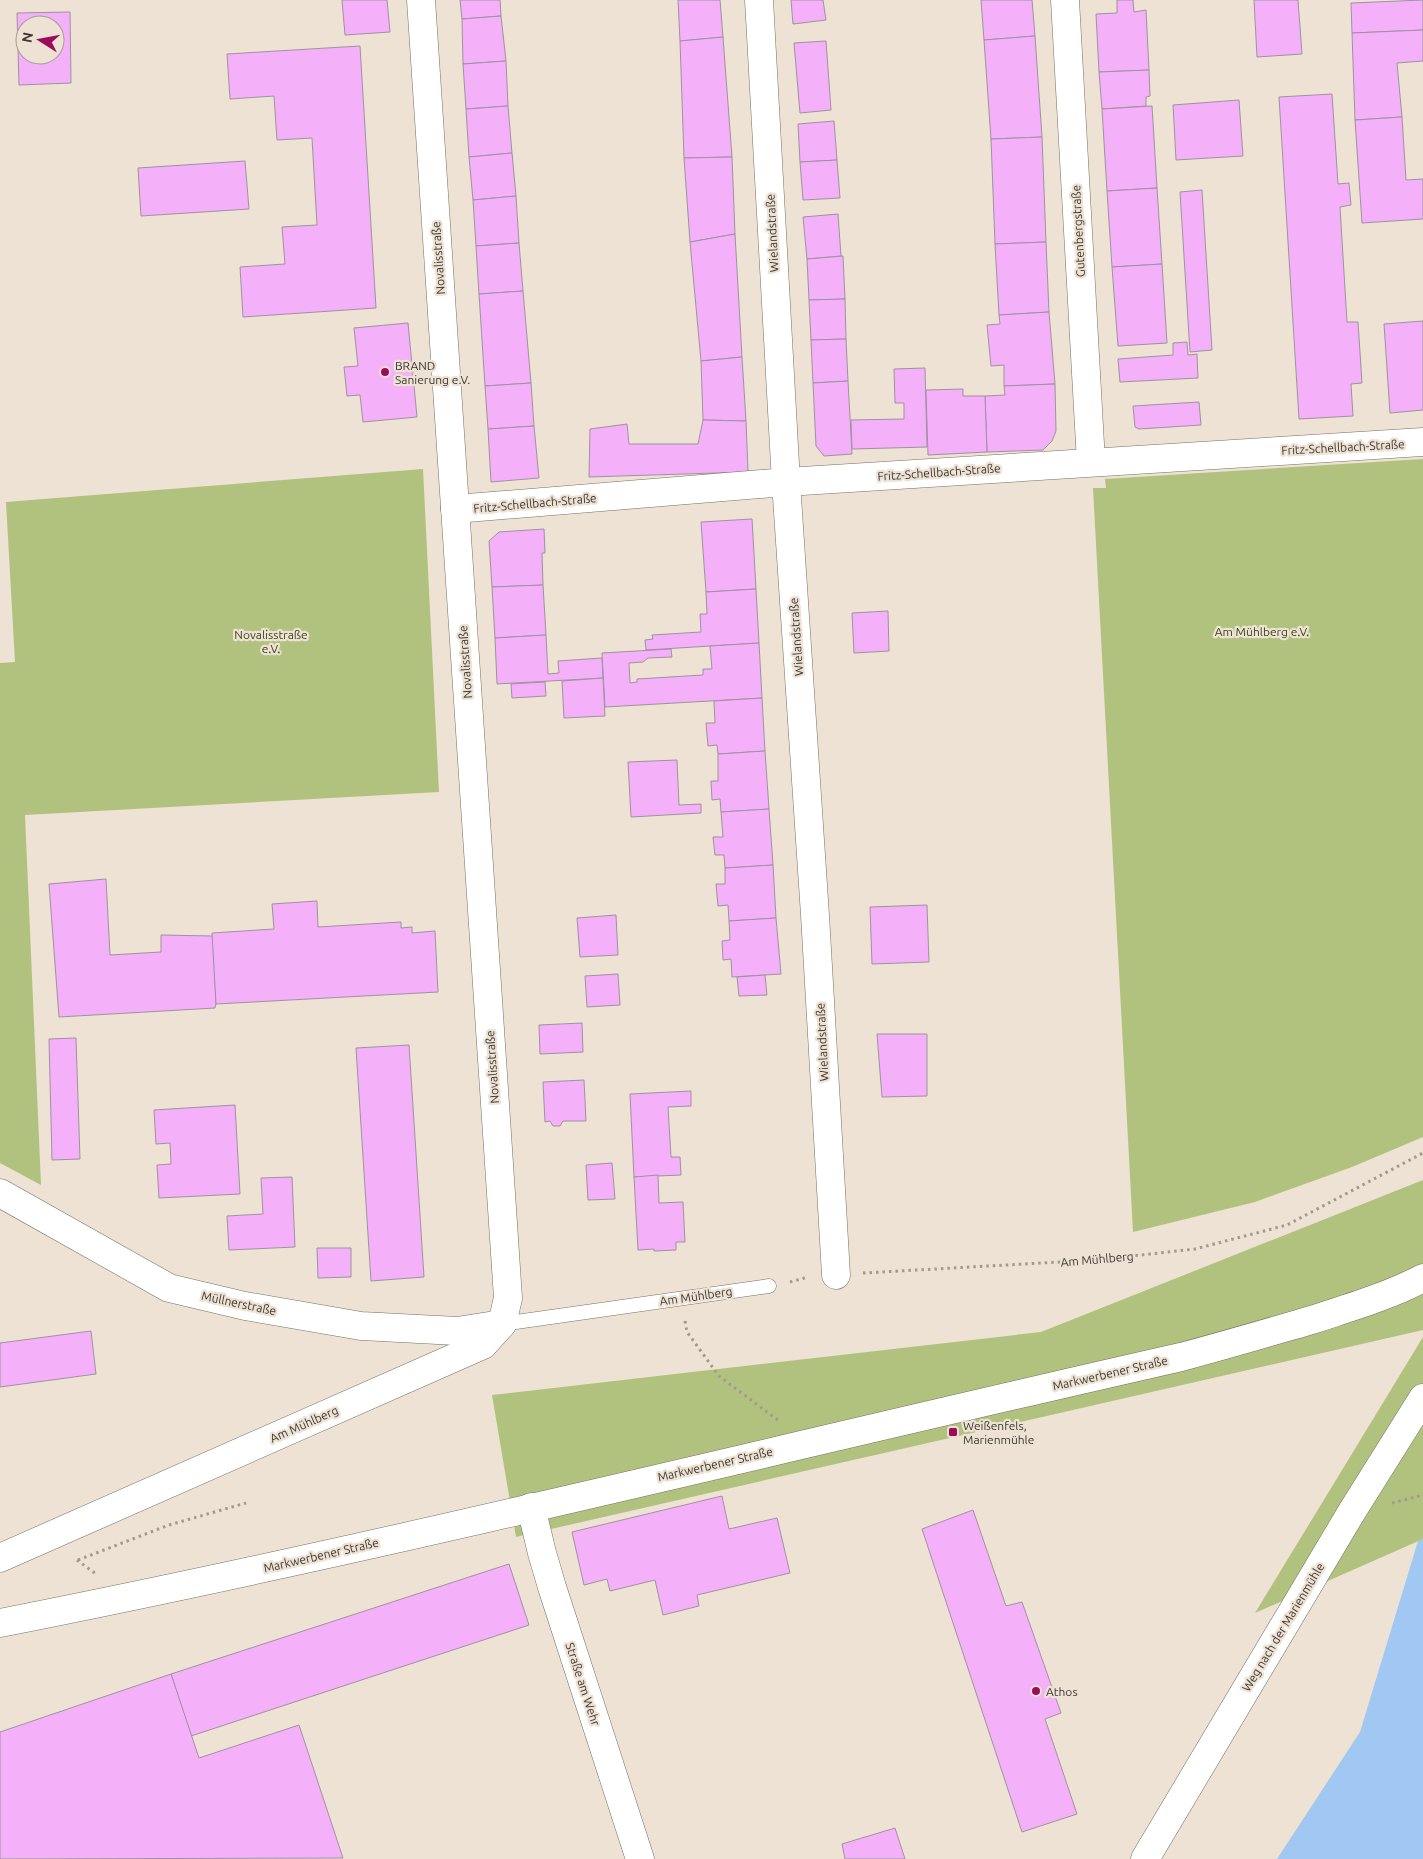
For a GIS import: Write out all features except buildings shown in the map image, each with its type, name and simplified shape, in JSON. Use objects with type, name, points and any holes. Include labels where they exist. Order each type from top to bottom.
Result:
[{"type":"street","name":"Novalisstraße","points":[[421,0],[508,1298],[502,1324]]},
{"type":"street","name":"Wielandstraße","points":[[759,0],[786,482],[815,915],[836,1275]]},
{"type":"street","name":"Gutenbergstraße","points":[[1065,0],[1091,462]]},
{"type":"street","name":"Fritz-Schellbach-Straße","points":[[455,509],[786,482],[1423,442]]},
{"type":"street","name":"Müllnerstraße","points":[[0,1193],[169,1288],[245,1306],[361,1326],[458,1331],[502,1324]]},
{"type":"street","name":"Markwerbener Straße","points":[[0,1623],[126,1598],[531,1507],[1181,1357],[1347,1309],[1423,1278]]},
{"type":"street","name":"Am Mühlberg","points":[[0,1558],[483,1344],[502,1324]]},
{"type":"street","name":"Weg nach der Marienmühle","points":[[1145,1859],[1350,1513],[1423,1398]]},
{"type":"street","name":"Straße am Wehr","points":[[531,1507],[552,1587],[640,1859]]},
{"type":"lane","name":"Am Mühlberg","points":[[502,1324],[769,1286]]},
{"type":"path","name":"Am Mühlberg","points":[[769,1286],[832,1272],[836,1275],[1096,1260],[1195,1249],[1287,1225],[1423,1153]]},
{"type":"path","points":[[681,1298],[687,1332],[719,1376],[752,1401]]},
{"type":"path","points":[[78,1560],[169,1526],[246,1503]]},
{"type":"path","points":[[34,1544],[78,1560],[126,1598]]},
{"type":"green space","name":"Am Mühlberg e.V.","points":[[1423,459],[1423,1137],[1352,1167],[1255,1202],[1133,1232],[1093,488],[1106,488],[1105,479]]},
{"type":"green space","name":"Novalisstraße e.V.","points":[[423,469],[439,792],[25,815],[41,1185],[0,1163],[0,663],[15,662],[6,502]]},
{"type":"green space","points":[[1423,1180],[1423,1330],[516,1537],[492,1395],[1041,1332]]},
{"type":"green space","points":[[1423,1337],[1423,1539],[1255,1613]]},
{"type":"water","points":[[1423,1539],[1423,1859],[1277,1859],[1360,1732],[1418,1541]]},
{"type":"place","name":"BRAND Sanierung e.V.","points":[[385,372]]},
{"type":"place","name":"Weißenfels, Marienmühle","points":[[953,1432]]},
{"type":"place","name":"Athos","points":[[1036,1691]]}]
